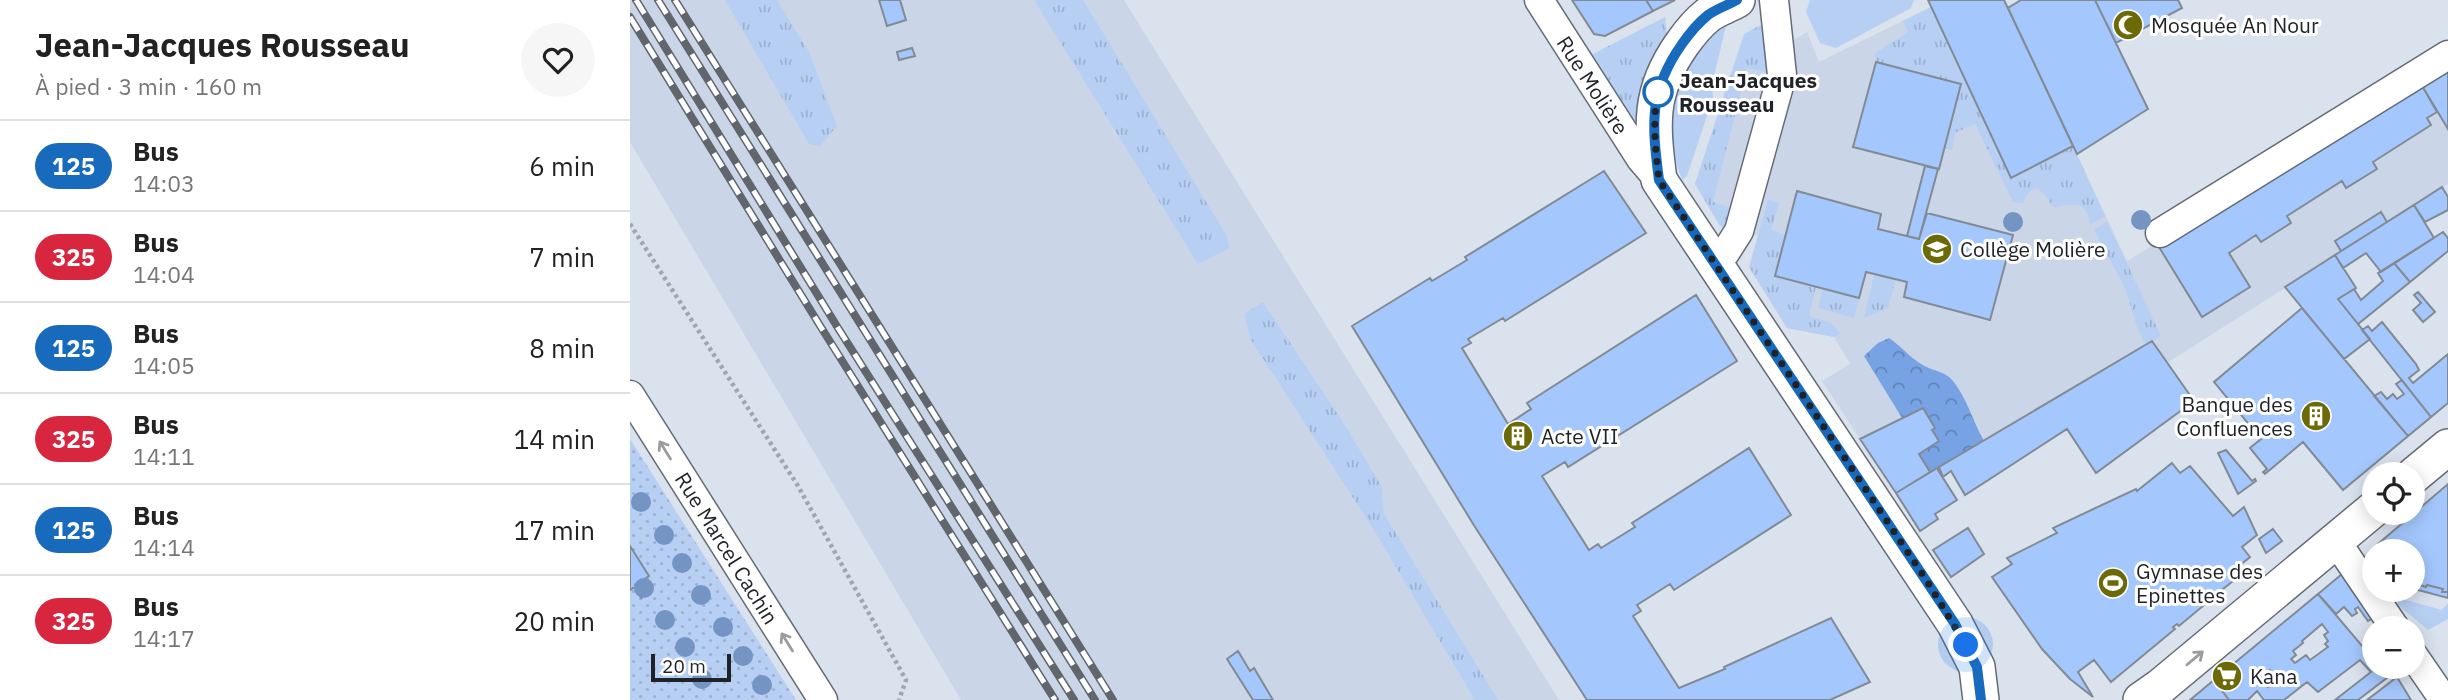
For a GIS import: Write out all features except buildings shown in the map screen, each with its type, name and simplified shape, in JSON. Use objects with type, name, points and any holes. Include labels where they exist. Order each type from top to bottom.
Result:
[{"type":"main road","points":[[1659,180],[1653,135],[1659,83],[1671,59],[1691,32],[1708,15],[1737,0]]},
{"type":"main road","name":"Rue Molière","points":[[1659,180],[1955,624],[1977,667],[1982,700]]},
{"type":"main road","points":[[2425,466],[2448,447]]},
{"type":"main road","points":[[2141,700],[2348,544],[2362,525]]},
{"type":"street","name":"Rue Molière","points":[[1539,0],[1641,159],[1659,180]]},
{"type":"street","points":[[1713,261],[1725,253],[1739,231],[1782,75],[1774,0]]},
{"type":"street","points":[[2160,233],[2448,55]]},
{"type":"street","name":"Rue Marcel Cachin","points":[[630,395],[823,700]]},
{"type":"street","points":[[2348,544],[2388,616]]},
{"type":"street","points":[[2425,672],[2444,700]]},
{"type":"path","points":[[630,224],[798,486],[906,680],[899,700]]},
{"type":"shaded area","points":[[630,0],[1124,0],[1559,700],[961,700],[630,142]]},
{"type":"shaded area","name":"Collège Molière","points":[[1931,7],[2011,177],[2073,146],[2127,261],[2448,64],[2448,184],[2167,363],[2152,342],[1930,472],[1939,441],[1923,408],[1860,439],[1822,381],[1850,364],[1834,337],[1787,328],[1749,267],[1758,236],[1720,226],[1695,184],[1730,77],[1807,32],[1819,62]]},
{"type":"green space","points":[[725,0],[777,0],[809,52],[837,126],[820,146],[809,144]]},
{"type":"green space","points":[[1034,0],[1083,0],[1227,236],[1229,248],[1198,264]]},
{"type":"green space","points":[[1810,0],[1914,0],[1911,8],[1836,48],[1820,43],[1806,12]]},
{"type":"green space","points":[[1931,7],[2011,177],[2073,146],[2105,216],[2090,225],[2082,207],[2053,207],[2043,193],[2035,189],[2031,190],[2023,203],[2013,202],[1975,124],[1955,133],[1952,150],[1945,148],[1961,84],[1876,62],[1875,53],[1908,32],[1903,21]]},
{"type":"green space","points":[[1665,17],[1667,35],[1652,58],[1643,83],[1637,110],[1636,137],[1586,55],[1590,50],[1593,54]]},
{"type":"green space","points":[[1768,21],[1771,57],[1768,73],[1747,68],[1713,202],[1732,208],[1727,228],[1720,226],[1695,184],[1744,34]]},
{"type":"green space","points":[[1726,26],[1712,84],[1713,98],[1687,176],[1682,180],[1669,142],[1669,116],[1682,71],[1704,41]]},
{"type":"green space","points":[[1768,200],[1779,203],[1771,230],[1785,235],[1775,276],[1816,287],[1809,316],[1831,323],[1841,333],[1834,337],[1787,328],[1749,267]]},
{"type":"green space","points":[[2107,221],[2161,336],[2146,345],[2137,327],[2125,288],[2094,230]]},
{"type":"green space","points":[[1874,274],[1896,279],[1888,308],[1864,318]]},
{"type":"green space","points":[[1823,288],[1859,298],[1854,318],[1818,308]]},
{"type":"green space","points":[[1263,302],[1381,485],[1384,514],[1498,700],[1475,700],[1372,527],[1251,340],[1244,314]]},
{"type":"green space","points":[[1889,338],[1918,362],[1951,378],[1984,441],[1930,472],[1919,454],[1939,441],[1923,408],[1902,418],[1864,356],[1878,343]]},
{"type":"green space","points":[[630,439],[796,700],[630,700]]},
{"type":"green space","points":[[2413,602],[2442,610],[2448,603],[2448,619],[2428,630],[2425,627],[2425,616],[2411,616],[2397,604]]},
{"type":"railway","points":[[636,0],[838,328],[1074,700]]},
{"type":"railway","points":[[658,0],[1095,700]]},
{"type":"railway","points":[[675,0],[1113,700]]},
{"type":"railway","points":[[630,17],[1055,700]]},
{"type":"bus line","name":"125","points":[[1737,0],[1708,15],[1691,32],[1671,59],[1659,83],[1653,135],[1659,180],[1955,624],[1977,667],[1981,700]]},
{"type":"place","name":"Mosquée An Nour","points":[[2128,25]]},
{"type":"place","name":"Jean-Jacques Rousseau","points":[[1658,92]]},
{"type":"place","name":"Collège Molière","points":[[1937,249]]},
{"type":"place","name":"Banque des Confluences","points":[[2316,416]]},
{"type":"place","name":"Acte VII","points":[[1518,436]]},
{"type":"place","name":"Gymnase des Epinettes","points":[[2113,583]]},
{"type":"place","name":"Kana","points":[[2227,676]]},
{"type":"route","points":[[1658,92],[1659,83],[1653,135],[1659,180],[1927,581],[1966,645]]}]
